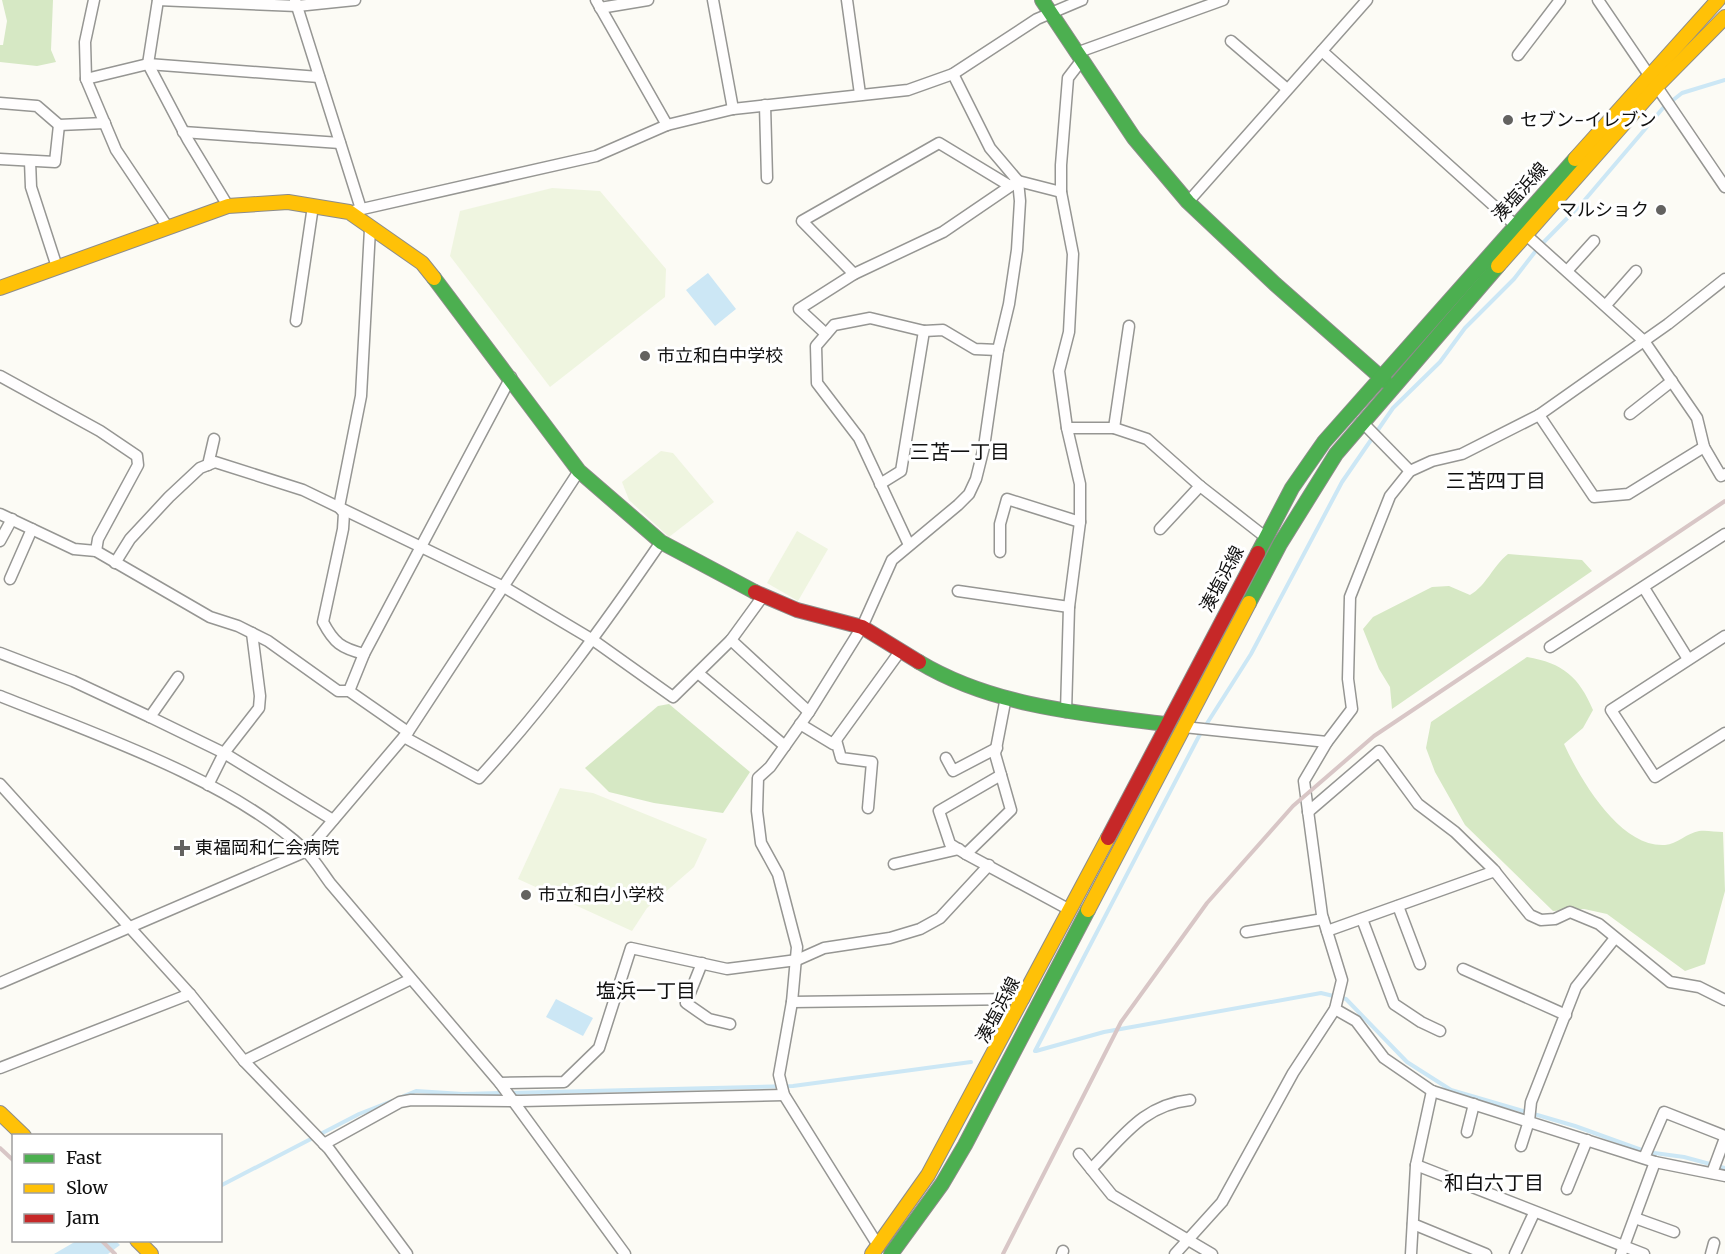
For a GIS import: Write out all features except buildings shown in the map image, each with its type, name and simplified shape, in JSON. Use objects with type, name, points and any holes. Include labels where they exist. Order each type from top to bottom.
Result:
[{"type":"main road","points":[[1042,0],[1134,138],[1188,202],[1392,386]]},
{"type":"main road","name":"湊塩浜線","points":[[891,1254],[923,1213],[965,1145],[1306,498],[1362,422],[1520,230],[1653,80],[1718,0]]},
{"type":"main road","name":"湊塩浜線","points":[[1653,80],[1725,17]]},
{"type":"main road","points":[[0,288],[167,226],[228,206],[288,202],[355,211],[370,229],[422,263],[511,377],[579,471],[660,542],[763,596],[816,616],[862,627],[944,677],[1006,697],[1066,712],[1166,724]]},
{"type":"main road","name":"湊塩浜線","points":[[875,1250],[928,1175],[1024,999],[1264,536],[1292,488],[1324,442],[1379,376],[1520,230]]},
{"type":"main road","points":[[0,1113],[22,1134]]},
{"type":"main road","points":[[139,1242],[151,1254]]},
{"type":"street","points":[[94,0],[86,42],[86,79],[116,150],[167,226]]},
{"type":"street","points":[[228,206],[183,132],[148,64],[158,0],[296,3],[355,0]]},
{"type":"street","points":[[648,0],[598,4],[668,125]]},
{"type":"street","points":[[713,0],[733,109]]},
{"type":"street","points":[[848,0],[860,94]]},
{"type":"street","points":[[296,3],[340,143],[355,211],[596,156],[668,125],[733,109],[908,90],[953,74],[1037,19],[1051,15],[1065,5],[1082,0]]},
{"type":"street","points":[[1066,712],[1069,607],[1080,522],[1080,484],[1059,371],[1069,332],[1073,254],[1061,192],[1068,78],[1078,57],[1223,0]]},
{"type":"street","points":[[1518,55],[1560,0]]},
{"type":"street","points":[[1598,0],[1725,187]]},
{"type":"street","points":[[1188,202],[1322,51],[1363,1]]},
{"type":"street","points":[[1231,41],[1287,89]]},
{"type":"street","points":[[1322,51],[1644,341],[1697,418],[1704,447],[1721,476],[1725,474]]},
{"type":"street","points":[[86,79],[148,64],[320,77]]},
{"type":"street","points":[[875,1250],[784,1095],[779,1075],[792,1002],[797,947],[778,874],[761,843],[757,811],[758,778],[770,767],[809,712],[862,627],[892,560],[969,494],[984,447],[998,350],[1009,304],[1017,250],[1020,201],[1014,183],[990,148],[953,74]]},
{"type":"street","points":[[0,103],[37,106],[59,125],[105,123]]},
{"type":"street","points":[[765,105],[767,178]]},
{"type":"street","points":[[0,159],[55,162],[59,125]]},
{"type":"street","points":[[183,132],[340,143]]},
{"type":"street","points":[[854,274],[802,222],[939,143],[1014,183],[1061,192]]},
{"type":"street","points":[[30,161],[31,187],[57,267]]},
{"type":"street","points":[[826,334],[800,309],[854,274],[943,232],[1014,183]]},
{"type":"street","points":[[296,321],[313,206]]},
{"type":"street","points":[[339,507],[361,396],[370,229]]},
{"type":"street","points":[[1567,271],[1594,240]]},
{"type":"street","points":[[1606,305],[1636,271]]},
{"type":"street","points":[[1175,1254],[1222,1202],[1293,1073],[1335,1009],[1342,980],[1323,919],[1304,781],[1327,742],[1352,709],[1348,678],[1350,597],[1390,496],[1410,471],[1432,461],[1462,454],[1539,416],[1644,341],[1725,279]]},
{"type":"street","points":[[909,545],[859,438],[817,383],[816,346],[834,325],[870,318],[924,331],[943,330],[975,349],[998,350]]},
{"type":"street","points":[[1114,428],[1129,326]]},
{"type":"street","points":[[880,484],[901,471],[924,331]]},
{"type":"street","points":[[0,376],[100,431],[137,456],[138,465],[98,539],[96,551]]},
{"type":"street","points":[[349,691],[364,654],[511,377]]},
{"type":"street","points":[[1629,414],[1672,381]]},
{"type":"street","points":[[1539,416],[1594,497],[1628,494],[1704,447]]},
{"type":"street","points":[[1362,422],[1410,471]]},
{"type":"street","points":[[1068,428],[1114,428],[1147,439],[1200,486],[1264,536]]},
{"type":"street","points":[[207,465],[214,439]]},
{"type":"street","points":[[115,563],[130,539],[156,510],[200,468],[215,462],[303,490],[504,587],[593,640],[673,697],[731,640],[763,596]]},
{"type":"street","points":[[0,983],[307,851],[406,734],[579,471]]},
{"type":"street","points":[[1160,529],[1200,486]]},
{"type":"street","points":[[1000,552],[1000,524],[1007,499],[1080,522]]},
{"type":"street","points":[[339,507],[344,513],[343,529],[323,622],[332,640],[350,650],[364,654]]},
{"type":"street","points":[[0,514],[74,549],[96,551],[210,617],[268,641],[338,691],[349,691],[406,734],[479,778],[527,725],[593,640],[660,542]]},
{"type":"street","points":[[0,541],[12,519]]},
{"type":"street","points":[[10,579],[32,529]]},
{"type":"street","points":[[1550,647],[1725,534]]},
{"type":"street","points":[[1644,588],[1688,659]]},
{"type":"street","points":[[958,591],[1069,607]]},
{"type":"street","points":[[208,785],[224,753],[259,708],[260,696],[252,633]]},
{"type":"street","points":[[1725,636],[1611,710],[1655,777],[1725,733]]},
{"type":"street","points":[[731,640],[809,712]]},
{"type":"street","points":[[800,724],[833,744],[901,650]]},
{"type":"street","points":[[0,653],[73,681],[224,753],[333,820]]},
{"type":"street","points":[[698,673],[785,746]]},
{"type":"street","points":[[150,717],[178,677]]},
{"type":"street","points":[[0,696],[127,747],[208,785],[271,822],[307,851],[330,883],[500,1083],[625,1254]]},
{"type":"street","points":[[894,864],[962,851],[1011,810],[995,754],[1006,697]]},
{"type":"street","points":[[1184,727],[1327,742]]},
{"type":"street","points":[[836,740],[841,758],[872,762],[868,808]]},
{"type":"street","points":[[946,758],[953,771],[997,747]]},
{"type":"street","points":[[1308,812],[1379,751],[1418,804],[1455,832],[1495,872],[1530,915],[1542,920],[1555,919],[1570,912],[1599,924],[1671,982],[1699,987],[1725,1000]]},
{"type":"street","points":[[1001,775],[939,811],[950,844],[1070,910]]},
{"type":"street","points":[[0,784],[190,994],[244,1060],[324,1144],[407,1254]]},
{"type":"street","points":[[500,1083],[564,1082],[599,1048],[631,948],[727,969],[797,960],[824,948],[890,938],[920,929],[940,918],[989,865]]},
{"type":"street","points":[[1327,931],[1495,872]]},
{"type":"street","points":[[1398,906],[1420,964]]},
{"type":"street","points":[[1246,932],[1323,919]]},
{"type":"street","points":[[1362,919],[1394,1004],[1421,1023],[1440,1031]]},
{"type":"street","points":[[1521,1146],[1529,1115],[1576,987],[1615,938]]},
{"type":"street","points":[[702,963],[686,1003],[709,1019],[730,1024]]},
{"type":"street","points":[[1463,969],[1566,1015]]},
{"type":"street","points":[[244,1060],[411,979]]},
{"type":"street","points":[[0,1068],[190,994]]},
{"type":"street","points":[[792,1002],[1024,999]]},
{"type":"street","points":[[1335,1009],[1356,1021],[1384,1058],[1432,1091],[1474,1104],[1529,1115],[1587,1140],[1650,1160],[1714,1168],[1725,1176]]},
{"type":"street","points":[[1411,1254],[1416,1165],[1432,1091]]},
{"type":"street","points":[[324,1144],[400,1102],[784,1095]]},
{"type":"street","points":[[1091,1169],[1144,1116],[1158,1106],[1190,1100]]},
{"type":"street","points":[[1467,1132],[1474,1104]]},
{"type":"street","points":[[1621,1250],[1635,1218],[1664,1112],[1725,1137],[1714,1168]]},
{"type":"street","points":[[1567,1190],[1587,1140]]},
{"type":"street","points":[[1080,1154],[1112,1195],[1212,1254]]},
{"type":"street","points":[[1416,1165],[1621,1250],[1644,1254]]},
{"type":"street","points":[[1515,1254],[1534,1213]]},
{"type":"street","points":[[1635,1218],[1674,1232]]},
{"type":"street","points":[[1413,1224],[1486,1254]]},
{"type":"street","points":[[1711,1254],[1714,1243]]},
{"type":"green space","points":[[2,0],[53,0],[51,50],[56,62],[37,66],[0,62],[0,45],[3,45],[7,21]]},
{"type":"green space","points":[[552,188],[600,191],[666,269],[665,297],[550,387],[450,256],[460,211]]},
{"type":"green space","points":[[661,451],[673,453],[714,502],[669,537],[629,500],[622,482]]},
{"type":"green space","points":[[797,531],[828,549],[798,601],[767,583]]},
{"type":"green space","points":[[1508,554],[1582,560],[1592,571],[1392,709],[1390,687],[1379,669],[1363,629],[1373,617],[1432,587],[1449,586],[1470,595],[1481,586]]},
{"type":"green space","points":[[1527,657],[1551,663],[1568,673],[1588,698],[1593,710],[1583,728],[1564,744],[1591,792],[1617,824],[1648,843],[1665,845],[1699,831],[1723,832],[1725,891],[1705,964],[1685,971],[1607,914],[1584,909],[1553,911],[1465,825],[1435,772],[1426,748],[1431,722]]},
{"type":"green space","points":[[669,704],[750,772],[723,813],[654,803],[609,792],[585,768],[658,706]]},
{"type":"green space","points":[[560,788],[593,793],[707,839],[694,867],[647,908],[632,931],[518,879]]},
{"type":"water","points":[[708,273],[736,309],[715,326],[686,290]]},
{"type":"water","points":[[556,999],[593,1018],[583,1036],[546,1017]]},
{"type":"water","points":[[75,1242],[117,1242],[120,1245],[108,1254],[54,1254]]},
{"type":"waterway","points":[[1035,1051],[1199,736],[1251,654],[1342,482],[1393,408],[1440,362],[1465,328],[1514,279],[1538,248],[1583,202],[1663,108],[1682,93],[1725,80]]},
{"type":"waterway","points":[[1036,1051],[1104,1032],[1321,993],[1346,999],[1407,1062],[1451,1090],[1575,1126],[1647,1152],[1684,1157],[1725,1168]]},
{"type":"waterway","points":[[399,1098],[416,1091],[463,1094],[793,1086],[971,1062]]},
{"type":"waterway","points":[[222,1185],[359,1114],[392,1101]]},
{"type":"railway","points":[[1003,1254],[1121,1022],[1207,903],[1293,806],[1374,736],[1725,501]]},
{"type":"railway","points":[[0,1148],[12,1159]]},
{"type":"railway","points":[[103,1242],[115,1254]]},
{"type":"traffic: fast","points":[[1042,0],[1134,138],[1188,202],[1275,284],[1385,381]]},
{"type":"traffic: fast","points":[[1258,553],[1292,488],[1324,442],[1575,159]]},
{"type":"traffic: fast","points":[[1249,603],[1280,544],[1336,454],[1498,266]]},
{"type":"traffic: fast","points":[[434,278],[579,471],[661,542],[755,592]]},
{"type":"traffic: fast","points":[[919,662],[947,677],[1007,698],[1071,712],[1166,724]]},
{"type":"traffic: fast","points":[[891,1254],[942,1184],[965,1145],[1088,910]]},
{"type":"traffic: slow","points":[[1575,159],[1718,0]]},
{"type":"traffic: slow","points":[[1498,266],[1657,86],[1725,17]]},
{"type":"traffic: slow","points":[[0,288],[228,206],[288,202],[349,212],[422,263],[434,278]]},
{"type":"traffic: slow","points":[[1088,910],[1249,603]]},
{"type":"traffic: slow","points":[[872,1254],[928,1175],[1108,838]]},
{"type":"traffic: slow","points":[[0,1113],[22,1134]]},
{"type":"traffic: slow","points":[[139,1242],[151,1254]]},
{"type":"traffic: jam","points":[[1108,838],[1258,553]]},
{"type":"traffic: jam","points":[[755,592],[797,610],[862,627],[919,662]]},
{"type":"place","name":"セブン-イレブン","points":[[1508,120]]},
{"type":"place","name":"マルショク","points":[[1661,210]]},
{"type":"place","name":"市立和白中学校","points":[[645,356]]},
{"type":"place","name":"東福岡和仁会病院","points":[[182,848]]},
{"type":"place","name":"市立和白小学校","points":[[526,895]]},
{"type":"district","name":"三苫一丁目","points":[[960,452]]},
{"type":"district","name":"三苫四丁目","points":[[1496,481]]},
{"type":"district","name":"塩浜一丁目","points":[[646,991]]},
{"type":"district","name":"和白六丁目","points":[[1494,1183]]}]
